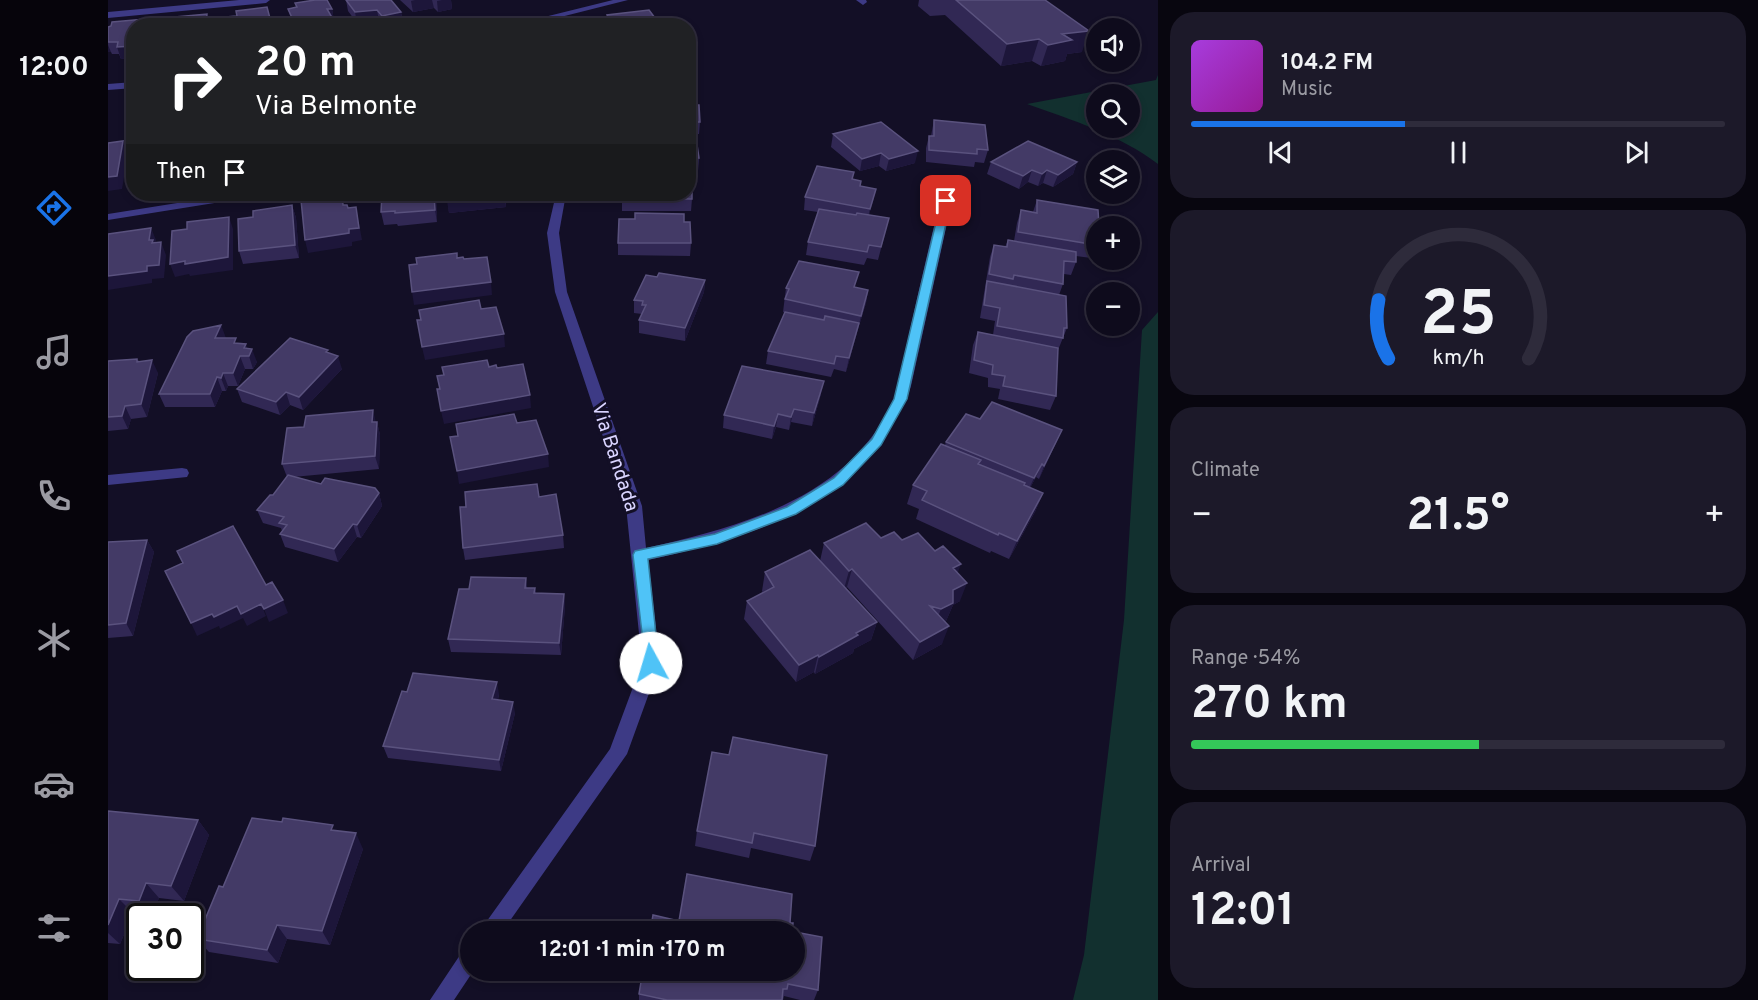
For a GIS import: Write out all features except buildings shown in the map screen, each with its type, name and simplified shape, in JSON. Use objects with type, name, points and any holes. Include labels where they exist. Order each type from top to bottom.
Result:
[{"type":"street","points":[[108,15],[266,0]]},
{"type":"street","points":[[559,18],[624,0]]},
{"type":"street","points":[[108,87],[126,86]]},
{"type":"street","points":[[108,217],[208,201]]},
{"type":"street","name":"Via Bandada","points":[[497,921],[618,754],[651,663],[634,506],[561,292],[553,233],[560,201]]},
{"type":"street","points":[[640,555],[717,539],[792,510],[838,481],[876,442],[901,399],[946,201]]},
{"type":"street","points":[[108,480],[182,473]]},
{"type":"street","points":[[441,1000],[460,972]]},
{"type":"green space","points":[[1158,75],[1158,164],[1140,150],[1116,138],[1140,138],[1140,84],[1134,84],[1156,80]]},
{"type":"green space","points":[[1086,93],[1086,125],[1078,122],[1027,104]]},
{"type":"green space","points":[[1158,312],[1158,1000],[1073,1000],[1084,955],[1124,620],[1142,330]]},
{"type":"route","points":[[651,663],[640,555],[717,539],[792,510],[838,481],[876,442],[901,399],[946,201]]}]
